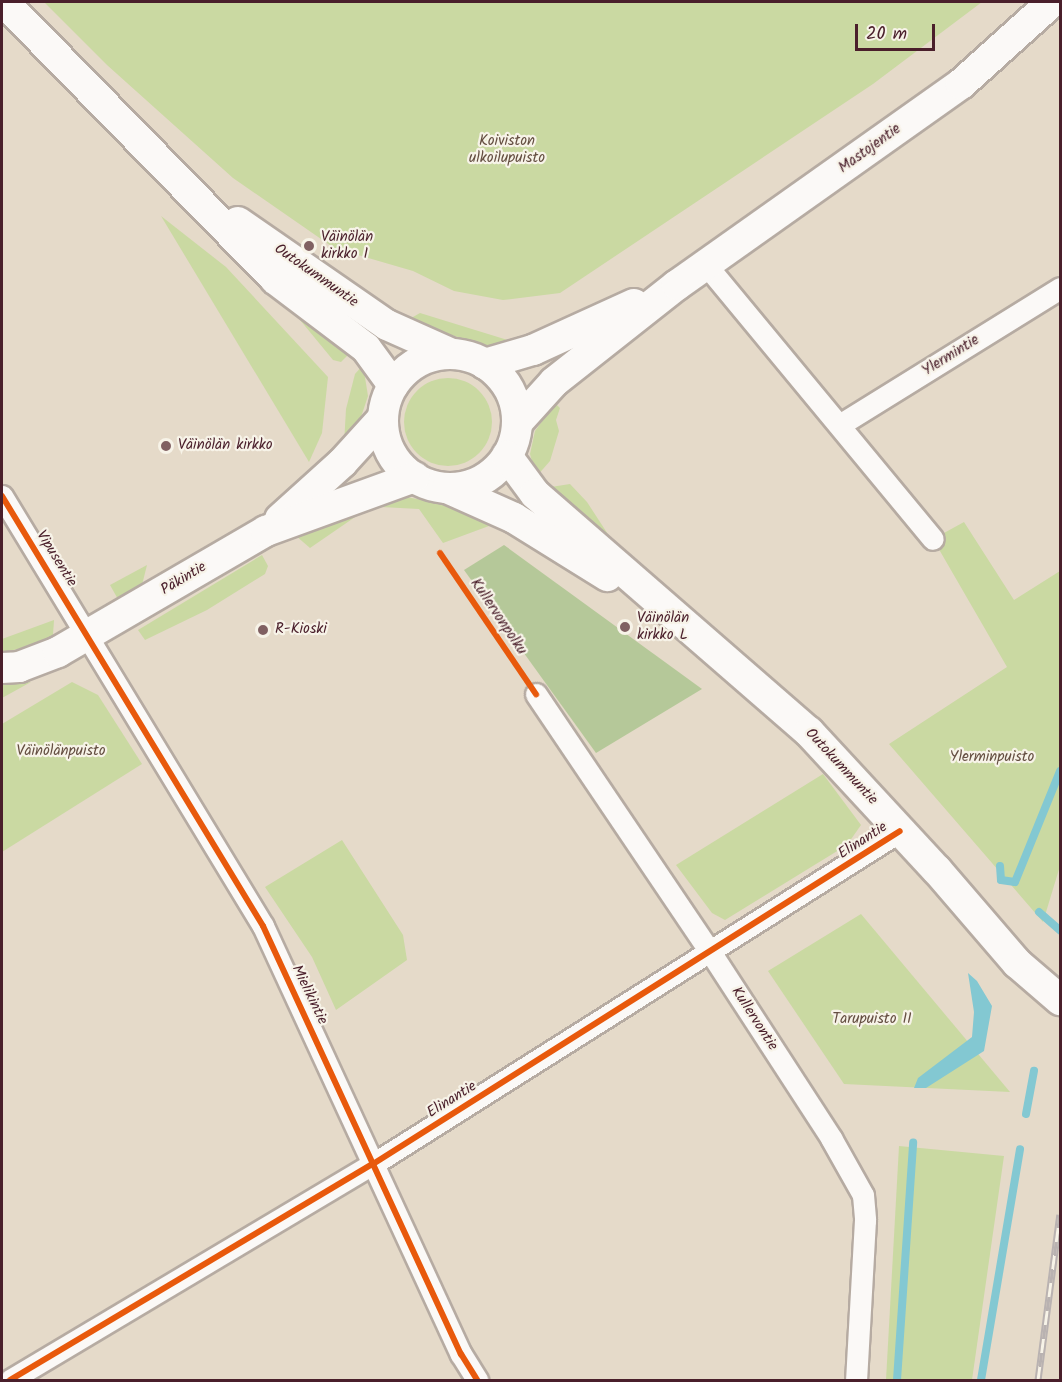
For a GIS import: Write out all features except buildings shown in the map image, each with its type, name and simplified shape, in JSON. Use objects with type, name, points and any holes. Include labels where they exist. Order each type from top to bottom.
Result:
[{"type":"main road","name":"Outokummuntie","points":[[4,2],[275,279],[366,348],[393,385]]},
{"type":"main road","name":"Mastojentie","points":[[517,423],[554,382],[677,285],[707,266],[961,84],[1053,2]]},
{"type":"main road","name":"Outokummuntie","points":[[186,186],[387,325],[452,354]]},
{"type":"main road","name":"Mastojentie","points":[[485,364],[533,350],[677,285]]},
{"type":"main road","points":[[452,354],[485,364],[509,389],[517,423],[507,456],[481,480],[447,488],[414,477],[390,452],[383,418],[393,385],[418,361],[452,354]]},
{"type":"main road","name":"Päkintie","points":[[266,531],[342,463],[383,418]]},
{"type":"main road","name":"Outokummuntie","points":[[507,456],[535,494],[809,732],[1017,963],[1060,1000]]},
{"type":"main road","name":"Päkintie","points":[[2,668],[47,658],[266,531],[414,477]]},
{"type":"main road","name":"Outokummuntie","points":[[447,488],[514,518],[683,624]]},
{"type":"street","points":[[707,266],[841,424],[933,538]]},
{"type":"street","name":"Ylermintie","points":[[841,424],[1060,288]]},
{"type":"street","name":"Vipusentie","points":[[2,496],[95,632]]},
{"type":"street","name":"Mielikintie","points":[[95,632],[263,926],[461,1354],[477,1380]]},
{"type":"street","name":"Kullervontie","points":[[536,694],[711,953],[831,1138],[862,1195],[865,1220],[856,1380]]},
{"type":"street","name":"Elinantie","points":[[10,1380],[373,1164],[711,953],[900,831]]},
{"type":"green space","name":"Koiviston ulkoilupuisto","points":[[44,2],[982,2],[873,84],[560,293],[503,300],[454,291],[413,271],[334,248],[233,178],[107,65]]},
{"type":"green space","points":[[161,216],[226,267],[328,377],[322,433],[309,462]]},
{"type":"green space","points":[[291,309],[350,353],[341,362],[333,360]]},
{"type":"green space","points":[[420,313],[517,343],[493,348],[406,321]]},
{"type":"green space","points":[[363,365],[368,396],[360,420],[344,444],[346,409],[355,374]]},
{"type":"green space","points":[[448,378],[465,381],[479,391],[489,405],[492,422],[489,439],[479,453],[465,463],[448,466],[431,463],[417,453],[407,439],[404,422],[407,405],[417,391],[431,381]]},
{"type":"green space","points":[[555,403],[560,408],[556,420],[559,431],[550,461],[536,477],[530,454],[535,431]]},
{"type":"green space","points":[[570,484],[587,502],[613,542],[547,492],[551,487]]},
{"type":"green space","points":[[406,497],[451,505],[497,523],[443,543],[419,509],[381,507],[376,502]]},
{"type":"green space","points":[[359,509],[358,515],[310,548],[295,535]]},
{"type":"green space","name":"Ylerminpuisto","points":[[964,522],[1014,600],[1060,571],[1060,866],[1043,922],[889,744],[1007,667],[933,539]]},
{"type":"green space","points":[[504,545],[702,689],[596,753],[464,570]]},
{"type":"green space","points":[[262,555],[268,566],[265,574],[207,610],[145,640],[138,630]]},
{"type":"green space","points":[[147,565],[142,585],[119,601],[110,585]]},
{"type":"green space","points":[[54,620],[53,635],[35,646],[2,652],[2,639]]},
{"type":"green space","points":[[31,682],[2,698],[2,685]]},
{"type":"green space","name":"Väinölänpuisto","points":[[72,682],[98,695],[142,764],[2,852],[2,724]]},
{"type":"green space","points":[[823,774],[861,825],[847,845],[725,920],[712,913],[676,865]]},
{"type":"green space","points":[[342,840],[403,935],[407,960],[336,1010],[312,957],[265,887]]},
{"type":"green space","name":"Tarupuisto II","points":[[861,914],[1010,1092],[844,1084],[768,971]]},
{"type":"green space","points":[[899,1146],[1004,1156],[972,1380],[886,1380]]},
{"type":"water","points":[[968,973],[977,981],[992,1006],[984,1051],[926,1088],[914,1088],[918,1078],[972,1037],[974,1012]]},
{"type":"waterway","points":[[1000,866],[1001,880],[1015,882],[1060,771]]},
{"type":"waterway","points":[[1039,912],[1060,930]]},
{"type":"waterway","points":[[1026,1114],[1034,1071]]},
{"type":"waterway","points":[[897,1380],[913,1143]]},
{"type":"waterway","points":[[981,1380],[1020,1149]]},
{"type":"railway","points":[[1038,1380],[1060,1214]]},
{"type":"cycle path","points":[[2,496],[263,926],[461,1354],[477,1380]]},
{"type":"cycle path","name":"Kullervonpolku","points":[[440,553],[536,694]]},
{"type":"cycle path","points":[[10,1380],[373,1164],[900,831]]},
{"type":"place","name":"Väinölän kirkko I","points":[[309,246]]},
{"type":"place","name":"Väinölän kirkko","points":[[166,446]]},
{"type":"place","name":"Väinölän kirkko L","points":[[625,627]]},
{"type":"place","name":"R-Kioski","points":[[263,630]]}]
